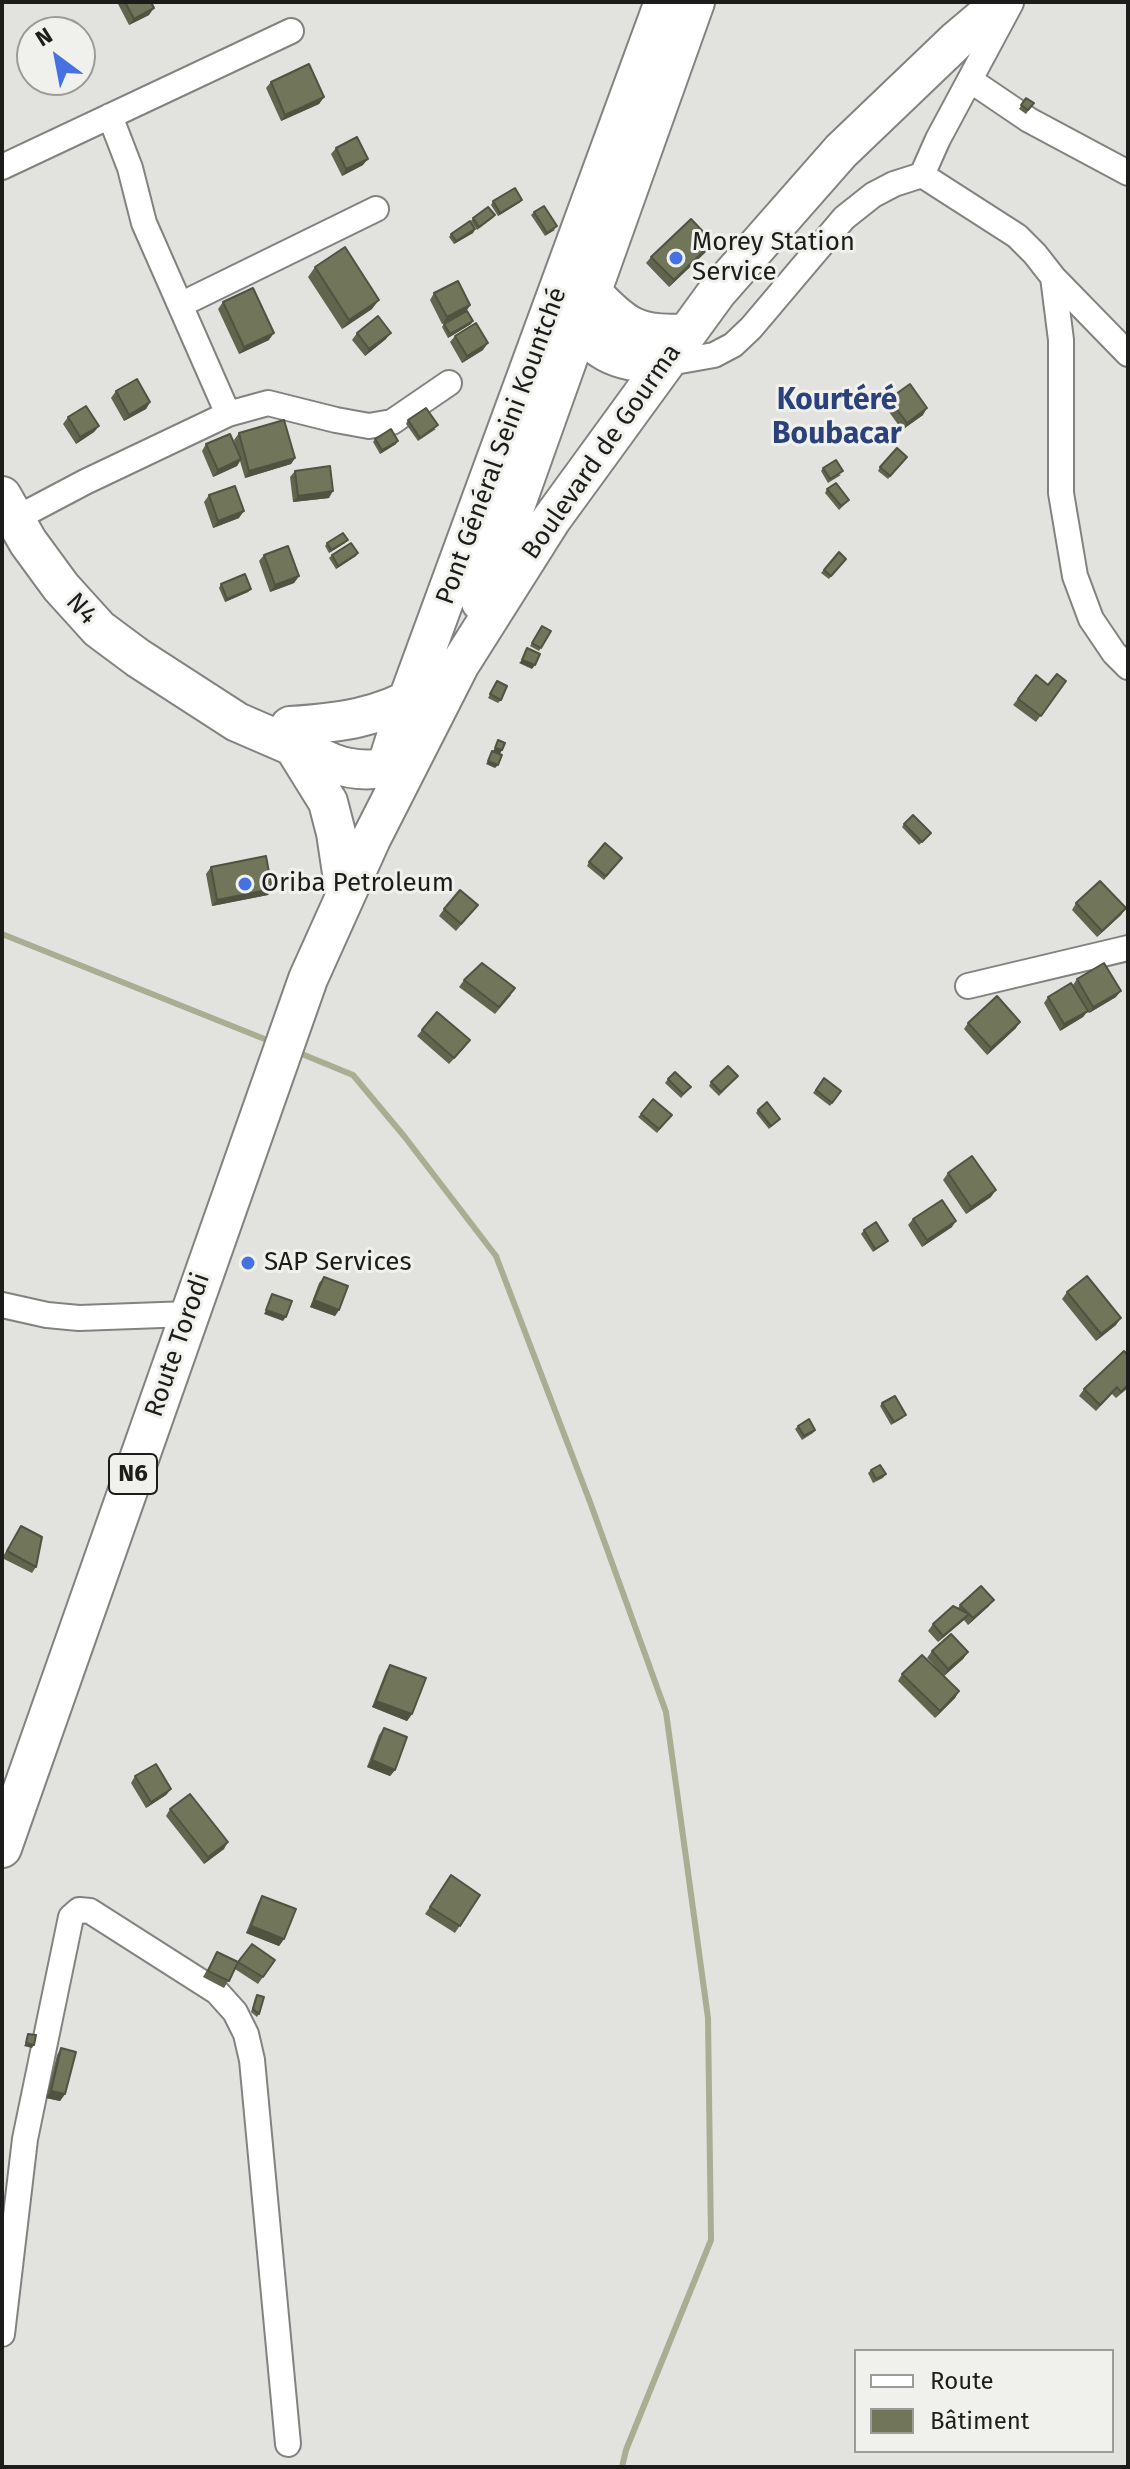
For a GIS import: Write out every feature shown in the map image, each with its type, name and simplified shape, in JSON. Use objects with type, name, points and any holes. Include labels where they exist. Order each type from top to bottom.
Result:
[{"type":"main road","name":"Pont Général Seini Kountché","points":[[460,664],[575,307],[664,2]]},
{"type":"main road","name":"Pont Général Seini Kountché","points":[[345,893],[695,2]]},
{"type":"main road","name":"Boulevard de Gourma","points":[[405,740],[460,664],[551,520],[717,292],[841,151],[957,40],[1002,2]]},
{"type":"main road","points":[[575,307],[620,319],[640,332],[665,335],[686,333]]},
{"type":"main road","points":[[575,307],[598,348],[616,358],[637,364],[663,364]]},
{"type":"main road","name":"N4","points":[[8,508],[61,587],[99,629],[237,722],[291,735],[344,767],[373,770],[405,740]]},
{"type":"main road","points":[[345,893],[328,802],[291,735],[383,712],[405,740]]},
{"type":"main road","name":"Route Torodi","points":[[2,1848],[308,979],[345,893]]},
{"type":"street","points":[[663,364],[714,355],[733,345],[844,218],[873,195],[922,175],[1011,2]]},
{"type":"street","points":[[2,167],[291,31]]},
{"type":"street","points":[[970,80],[1016,113],[1128,173]]},
{"type":"street","points":[[110,116],[130,168],[144,223],[228,414]]},
{"type":"street","points":[[922,175],[1017,236],[1128,354]]},
{"type":"street","points":[[180,305],[376,209]]},
{"type":"street","points":[[1053,277],[1061,340],[1061,493],[1075,576],[1091,619],[1114,653],[1128,667]]},
{"type":"street","points":[[8,508],[85,482],[228,414],[268,403],[369,426],[392,422],[449,383]]},
{"type":"street","points":[[968,986],[1128,948]]},
{"type":"street","points":[[2,1305],[79,1318],[189,1314]]},
{"type":"street","points":[[2,2334],[25,2139],[71,1917],[79,1910],[90,1911],[217,1992],[235,2012],[246,2034],[254,2075],[288,2444]]},
{"type":"building","points":[[125,2],[151,2],[154,8],[134,19]]},
{"type":"building","points":[[309,64],[324,97],[285,115],[271,82]]},
{"type":"building","points":[[1026,98],[1034,103],[1028,110],[1021,105]]},
{"type":"building","points":[[357,137],[368,159],[346,169],[336,148]]},
{"type":"building","points":[[515,188],[522,200],[500,213],[493,201]]},
{"type":"building","points":[[544,206],[557,226],[547,233],[534,212]]},
{"type":"building","points":[[488,207],[495,215],[479,227],[473,218]]},
{"type":"building","points":[[691,219],[713,242],[674,280],[651,257]]},
{"type":"building","points":[[470,221],[475,229],[456,241],[451,234]]},
{"type":"building","points":[[345,247],[379,300],[349,320],[315,267]]},
{"type":"building","points":[[458,281],[470,305],[447,317],[434,293]]},
{"type":"building","points":[[253,288],[274,333],[244,347],[223,302]]},
{"type":"building","points":[[467,311],[473,321],[450,334],[444,324]]},
{"type":"building","points":[[378,316],[391,333],[369,349],[357,333]]},
{"type":"building","points":[[476,323],[488,343],[467,356],[455,336]]},
{"type":"building","points":[[137,379],[150,402],[129,415],[116,391]]},
{"type":"building","points":[[910,384],[927,408],[907,423],[889,399]]},
{"type":"building","points":[[86,406],[99,426],[80,437],[68,417]]},
{"type":"building","points":[[426,408],[438,425],[420,438],[408,420]]},
{"type":"building","points":[[284,420],[295,458],[249,471],[239,433]]},
{"type":"building","points":[[391,429],[398,441],[382,450],[375,439]]},
{"type":"building","points":[[230,434],[241,459],[218,470],[206,444]]},
{"type":"building","points":[[897,448],[907,457],[890,476],[880,467]]},
{"type":"building","points":[[836,460],[843,471],[830,479],[823,468]]},
{"type":"building","points":[[330,466],[333,491],[298,496],[295,471]]},
{"type":"building","points":[[836,483],[849,500],[841,506],[827,489]]},
{"type":"building","points":[[235,486],[244,511],[218,521],[209,495]]},
{"type":"building","points":[[343,533],[348,540],[331,550],[327,543]]},
{"type":"building","points":[[351,543],[358,553],[338,566],[332,555]]},
{"type":"building","points":[[288,546],[299,576],[275,585],[264,555]]},
{"type":"building","points":[[839,552],[846,559],[831,576],[824,570]]},
{"type":"building","points":[[245,574],[251,589],[227,599],[221,584]]},
{"type":"building","points":[[542,626],[551,631],[541,648],[532,643]]},
{"type":"building","points":[[527,648],[540,654],[535,665],[522,660]]},
{"type":"building","points":[[1057,674],[1066,681],[1041,716],[1018,699],[1036,675],[1048,685]]},
{"type":"building","points":[[497,681],[507,686],[501,700],[490,694]]},
{"type":"building","points":[[498,740],[505,743],[502,750],[495,748]]},
{"type":"building","points":[[492,751],[502,755],[498,765],[488,761]]},
{"type":"building","points":[[913,815],[931,833],[922,842],[904,824]]},
{"type":"building","points":[[605,843],[622,858],[606,876],[589,862]]},
{"type":"building","points":[[266,856],[272,889],[217,900],[211,867]]},
{"type":"building","points":[[1100,881],[1126,908],[1102,931],[1076,903]]},
{"type":"building","points":[[460,890],[478,905],[461,924],[444,909]]},
{"type":"building","points":[[482,963],[515,988],[499,1007],[464,980]]},
{"type":"building","points":[[1104,963],[1121,991],[1093,1007],[1077,979]]},
{"type":"building","points":[[1071,983],[1088,1011],[1064,1024],[1048,997]]},
{"type":"building","points":[[997,996],[1020,1022],[991,1048],[968,1023]]},
{"type":"building","points":[[437,1012],[470,1040],[454,1058],[422,1030]]},
{"type":"building","points":[[728,1066],[738,1076],[721,1092],[711,1082]]},
{"type":"building","points":[[675,1072],[691,1087],[683,1094],[668,1079]]},
{"type":"building","points":[[824,1078],[841,1091],[832,1103],[816,1090]]},
{"type":"building","points":[[653,1099],[672,1115],[659,1129],[641,1114]]},
{"type":"building","points":[[767,1102],[780,1119],[771,1126],[758,1110]]},
{"type":"building","points":[[972,1156],[996,1190],[971,1207],[948,1173]]},
{"type":"building","points":[[942,1200],[956,1221],[927,1240],[913,1219]]},
{"type":"building","points":[[876,1222],[888,1241],[875,1249],[864,1230]]},
{"type":"building","points":[[1087,1276],[1121,1318],[1101,1334],[1067,1292]]},
{"type":"building","points":[[324,1277],[348,1286],[339,1310],[314,1300]]},
{"type":"building","points":[[272,1294],[292,1301],[286,1317],[266,1310]]},
{"type":"building","points":[[1124,1351],[1128,1355],[1128,1385],[1121,1392],[1117,1387],[1100,1405],[1084,1389]]},
{"type":"building","points":[[895,1396],[906,1415],[894,1422],[882,1403]]},
{"type":"building","points":[[809,1419],[815,1430],[804,1436],[798,1426]]},
{"type":"building","points":[[880,1465],[886,1474],[876,1479],[871,1470]]},
{"type":"building","points":[[21,1526],[42,1537],[36,1567],[7,1551]]},
{"type":"building","points":[[981,1586],[994,1600],[973,1618],[960,1605]]},
{"type":"building","points":[[953,1606],[969,1614],[943,1636],[933,1624]]},
{"type":"building","points":[[951,1634],[968,1652],[948,1669],[932,1651]]},
{"type":"building","points":[[922,1655],[959,1691],[940,1711],[902,1674]]},
{"type":"building","points":[[390,1665],[426,1678],[412,1714],[376,1701]]},
{"type":"building","points":[[384,1728],[407,1737],[395,1770],[372,1760]]},
{"type":"building","points":[[156,1764],[171,1789],[151,1802],[135,1776]]},
{"type":"building","points":[[190,1794],[228,1842],[208,1857],[170,1809]]},
{"type":"building","points":[[451,1875],[480,1895],[460,1926],[430,1907]]},
{"type":"building","points":[[262,1896],[296,1909],[284,1939],[251,1926]]},
{"type":"building","points":[[252,1944],[275,1960],[263,1977],[238,1962]]},
{"type":"building","points":[[217,1952],[238,1962],[229,1981],[208,1971]]},
{"type":"building","points":[[257,1995],[264,1997],[259,2014],[253,2009]]},
{"type":"building","points":[[28,2034],[36,2035],[34,2045],[26,2043]]},
{"type":"building","points":[[61,2048],[76,2052],[65,2094],[51,2091]]},
{"type":"waterway","points":[[2,934],[272,1042]]},
{"type":"waterway","points":[[297,1052],[353,1075],[496,1256],[666,1712],[708,2018],[711,2240],[626,2450],[622,2467]]},
{"type":"place","name":"Morey Station Service","points":[[676,258]]},
{"type":"place","name":"Oriba Petroleum","points":[[245,884]]},
{"type":"place","name":"SAP Services","points":[[248,1263]]},
{"type":"district","name":"Kourtéré Boubacar","points":[[837,418]]}]
